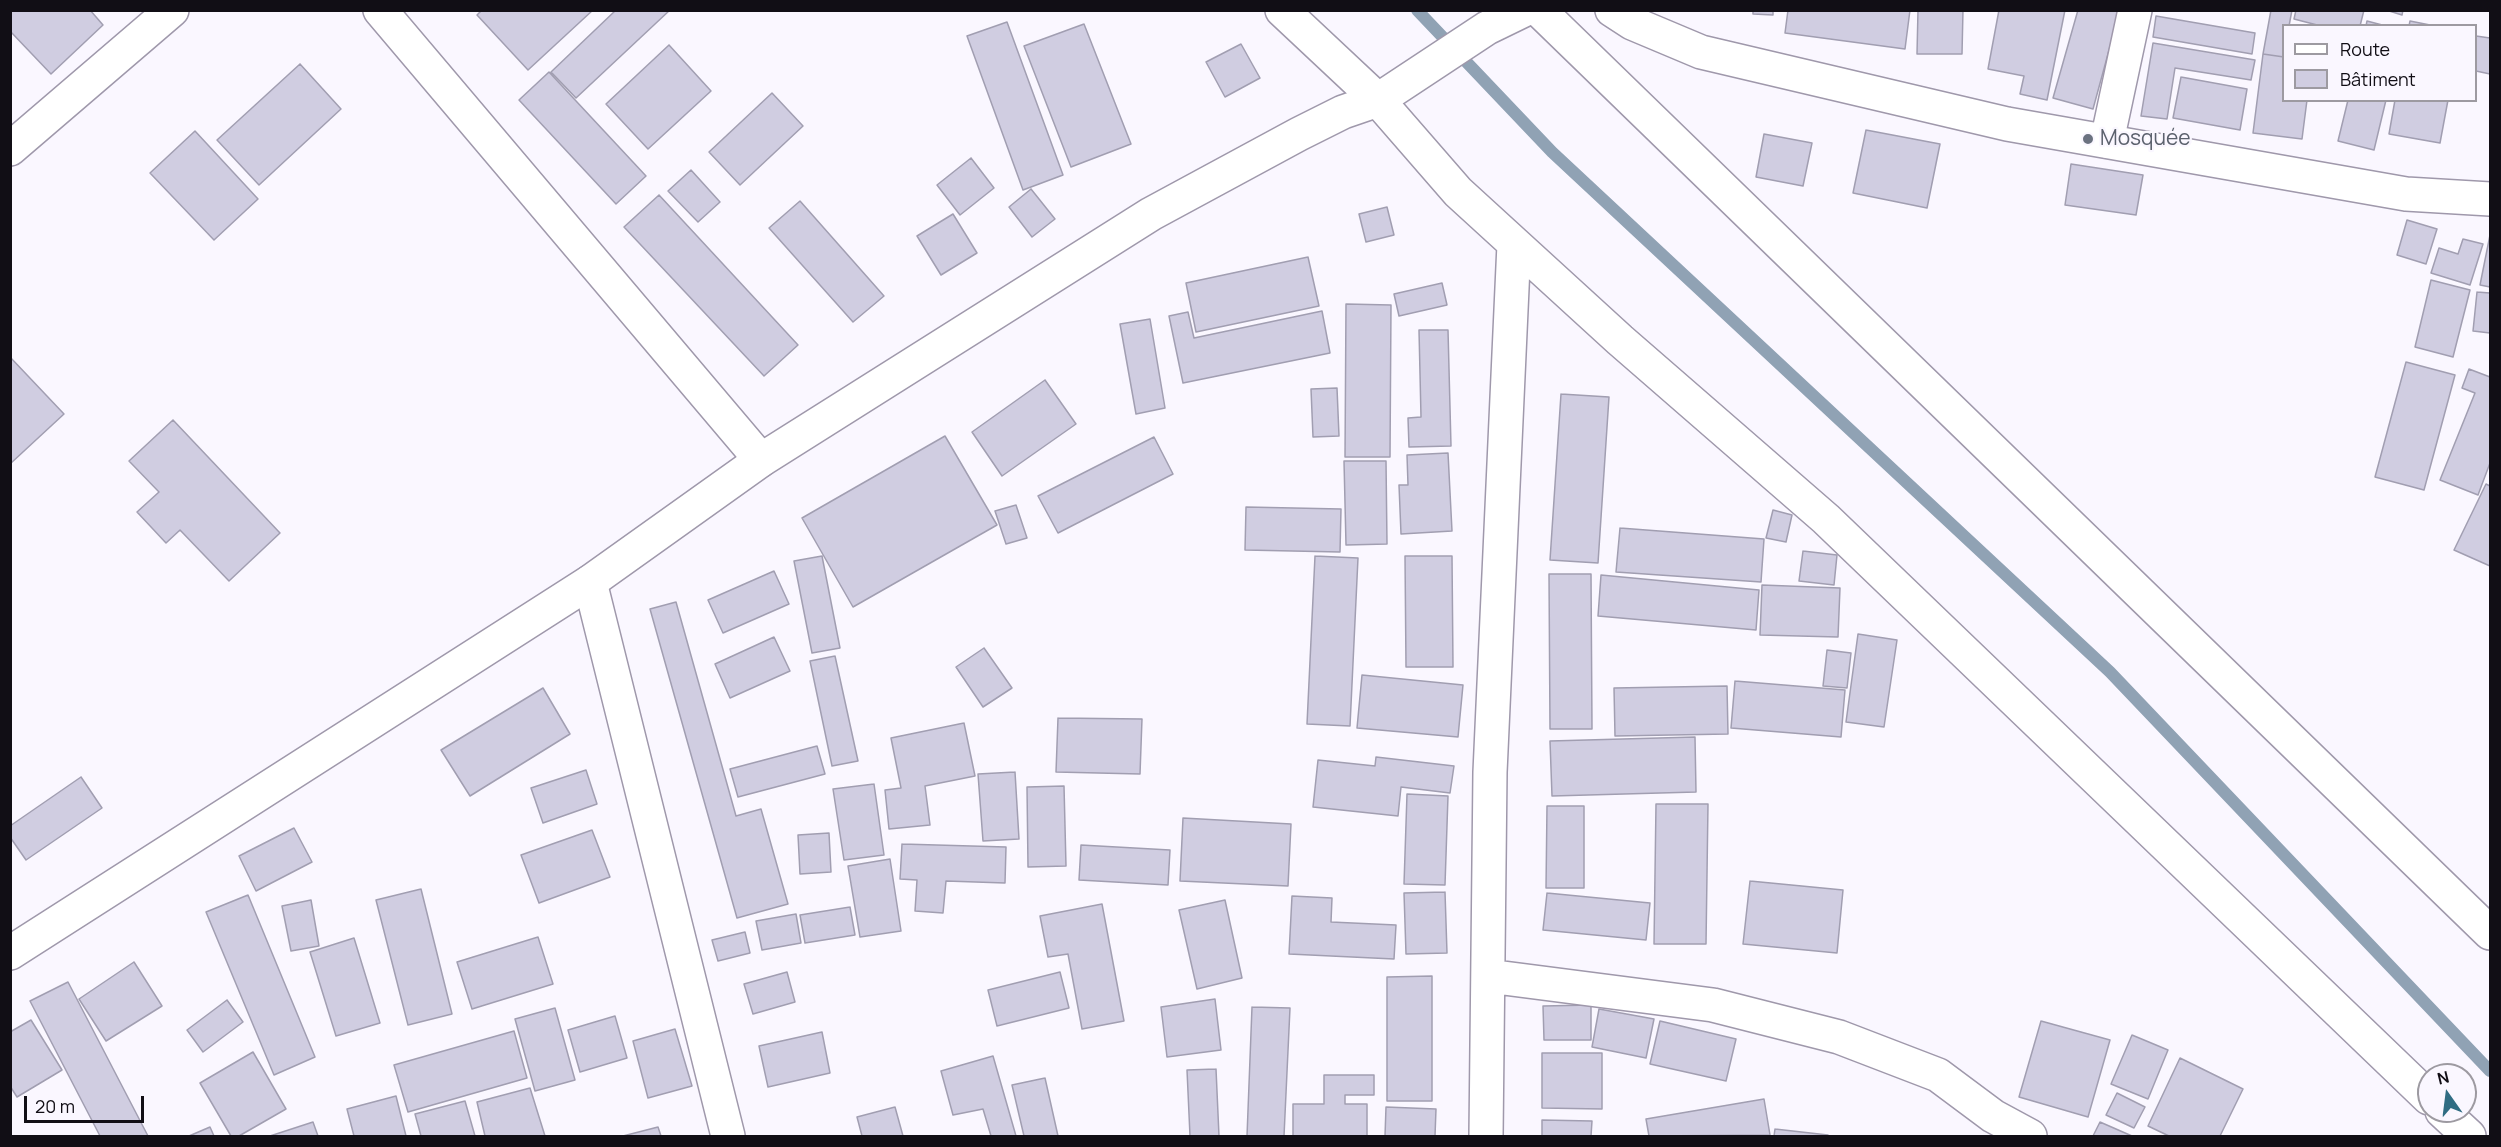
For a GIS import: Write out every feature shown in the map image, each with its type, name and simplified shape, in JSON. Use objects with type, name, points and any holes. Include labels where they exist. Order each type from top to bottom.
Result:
[{"type":"street","points":[[10,149],[172,10]]},
{"type":"street","points":[[380,10],[761,460]]},
{"type":"street","points":[[1282,10],[1378,100],[1458,192],[1620,340],[1826,519],[2417,1086]]},
{"type":"street","points":[[10,952],[590,582],[761,460],[1151,214],[1299,134],[1343,112],[1378,100],[1487,28],[1524,10]]},
{"type":"street","points":[[1539,10],[2490,933]]},
{"type":"street","points":[[1612,10],[1632,23],[1701,52],[2007,124],[2406,194],[2490,199]]},
{"type":"street","points":[[2107,141],[2135,10]]},
{"type":"street","points":[[1486,1137],[1490,772],[1514,244]]},
{"type":"street","points":[[590,582],[728,1137]]},
{"type":"street","points":[[1488,976],[1713,1005],[1839,1037],[1938,1076],[1993,1116],[2030,1137]]},
{"type":"street","points":[[2454,1123],[2469,1137]]},
{"type":"building","points":[[10,10],[90,10],[103,25],[51,74],[10,31]]},
{"type":"building","points":[[482,10],[593,10],[528,70],[477,15]]},
{"type":"building","points":[[616,10],[670,10],[576,98],[551,72]]},
{"type":"building","points":[[1753,10],[1773,10],[1773,15],[1753,14]]},
{"type":"building","points":[[1788,10],[1910,10],[1905,49],[1785,33]]},
{"type":"building","points":[[1918,10],[1963,10],[1962,54],[1917,54]]},
{"type":"building","points":[[1999,10],[2065,10],[2047,100],[2020,94],[2024,76],[1988,69]]},
{"type":"building","points":[[2078,10],[2120,10],[2093,109],[2053,98]]},
{"type":"building","points":[[2271,10],[2292,10],[2289,24],[2282,24],[2282,57],[2263,54]]},
{"type":"building","points":[[2296,10],[2364,10],[2360,24],[2313,24],[2294,19]]},
{"type":"building","points":[[2386,10],[2403,10],[2402,15]]},
{"type":"building","points":[[2156,16],[2255,33],[2252,54],[2153,37]]},
{"type":"building","points":[[2410,21],[2425,24],[2409,24]]},
{"type":"building","points":[[1007,22],[1063,175],[1023,190],[967,36]]},
{"type":"building","points":[[1084,24],[1131,144],[1071,167],[1024,46]]},
{"type":"building","points":[[2477,36],[2490,38],[2490,74],[2477,71]]},
{"type":"building","points":[[2153,43],[2255,60],[2251,80],[2175,68],[2167,119],[2141,116]]},
{"type":"building","points":[[1241,44],[1260,78],[1225,97],[1206,62]]},
{"type":"building","points":[[669,45],[711,91],[648,149],[606,104]]},
{"type":"building","points":[[2263,54],[2282,57],[2282,102],[2307,102],[2302,139],[2253,133]]},
{"type":"building","points":[[300,64],[341,109],[259,185],[217,140]]},
{"type":"building","points":[[549,72],[646,176],[616,204],[519,100]]},
{"type":"building","points":[[2181,77],[2247,89],[2240,130],[2173,118]]},
{"type":"building","points":[[772,93],[803,126],[740,185],[709,152]]},
{"type":"building","points":[[2348,102],[2386,102],[2374,150],[2338,141]]},
{"type":"building","points":[[2395,102],[2448,102],[2440,143],[2389,134]]},
{"type":"building","points":[[1866,130],[1940,144],[1927,208],[1853,193]]},
{"type":"building","points":[[195,131],[258,199],[214,240],[150,173]]},
{"type":"building","points":[[1764,134],[1812,143],[1803,186],[1756,177]]},
{"type":"building","points":[[971,158],[994,188],[960,215],[937,185]]},
{"type":"building","points":[[2071,164],[2143,175],[2136,215],[2065,205]]},
{"type":"building","points":[[691,170],[720,202],[698,222],[668,191]]},
{"type":"building","points":[[1031,189],[1055,219],[1032,237],[1009,207]]},
{"type":"building","points":[[659,195],[798,345],[764,376],[624,227]]},
{"type":"building","points":[[800,201],[884,296],[853,322],[769,228]]},
{"type":"building","points":[[1387,207],[1394,235],[1366,242],[1359,214]]},
{"type":"building","points":[[953,214],[977,253],[941,275],[917,236]]},
{"type":"building","points":[[2407,220],[2437,229],[2426,264],[2397,255]]},
{"type":"building","points":[[2490,235],[2490,287],[2480,285]]},
{"type":"building","points":[[2463,239],[2483,244],[2470,285],[2431,273],[2439,248],[2458,254]]},
{"type":"building","points":[[1308,257],[1319,306],[1196,332],[1186,283]]},
{"type":"building","points":[[2431,280],[2470,290],[2453,357],[2415,347]]},
{"type":"building","points":[[1442,283],[1447,305],[1399,316],[1394,294]]},
{"type":"building","points":[[2477,292],[2490,293],[2490,333],[2473,331]]},
{"type":"building","points":[[1346,304],[1391,305],[1390,457],[1345,457]]},
{"type":"building","points":[[1322,311],[1330,353],[1183,383],[1169,316],[1188,312],[1194,338]]},
{"type":"building","points":[[1150,319],[1165,408],[1136,414],[1120,324]]},
{"type":"building","points":[[1419,330],[1448,330],[1451,446],[1409,447],[1408,418],[1421,417]]},
{"type":"building","points":[[10,357],[64,414],[10,464]]},
{"type":"building","points":[[2406,362],[2455,375],[2424,490],[2375,477]]},
{"type":"building","points":[[2469,369],[2490,377],[2490,463],[2478,495],[2440,480],[2475,393],[2462,388]]},
{"type":"building","points":[[1045,380],[1076,424],[1002,476],[972,432]]},
{"type":"building","points":[[1337,388],[1339,436],[1313,437],[1311,389]]},
{"type":"building","points":[[1561,394],[1609,397],[1598,563],[1550,560]]},
{"type":"building","points":[[173,420],[280,533],[229,581],[180,530],[166,543],[137,512],[159,492],[129,461]]},
{"type":"building","points":[[945,436],[997,525],[853,607],[802,518]]},
{"type":"building","points":[[1154,437],[1173,474],[1058,533],[1038,496]]},
{"type":"building","points":[[1448,453],[1452,531],[1401,534],[1399,485],[1408,485],[1407,455]]},
{"type":"building","points":[[1344,461],[1386,461],[1387,544],[1346,545]]},
{"type":"building","points":[[2486,484],[2490,486],[2490,566],[2454,550]]},
{"type":"building","points":[[1016,505],[1027,538],[1006,544],[995,511]]},
{"type":"building","points":[[1246,507],[1341,509],[1340,552],[1245,550]]},
{"type":"building","points":[[1773,510],[1792,515],[1786,542],[1766,538]]},
{"type":"building","points":[[1620,528],[1764,539],[1761,582],[1616,572]]},
{"type":"building","points":[[1803,551],[1837,555],[1834,585],[1799,581]]},
{"type":"building","points":[[822,556],[840,648],[812,653],[794,561]]},
{"type":"building","points":[[1315,556],[1358,558],[1350,726],[1307,724]]},
{"type":"building","points":[[1405,556],[1452,556],[1453,667],[1406,667]]},
{"type":"building","points":[[774,571],[789,604],[723,633],[708,600]]},
{"type":"building","points":[[1549,574],[1591,574],[1592,729],[1550,729]]},
{"type":"building","points":[[1601,575],[1759,590],[1756,630],[1598,616]]},
{"type":"building","points":[[1762,585],[1840,588],[1838,637],[1760,635]]},
{"type":"building","points":[[676,602],[736,816],[761,809],[788,904],[737,918],[650,609]]},
{"type":"building","points":[[1858,634],[1897,640],[1884,727],[1846,722]]},
{"type":"building","points":[[774,637],[790,671],[730,698],[715,664]]},
{"type":"building","points":[[984,648],[1012,688],[983,707],[956,667]]},
{"type":"building","points":[[1827,650],[1851,653],[1847,688],[1823,686]]},
{"type":"building","points":[[835,656],[858,761],[832,766],[810,661]]},
{"type":"building","points":[[1362,675],[1463,685],[1458,737],[1357,728]]},
{"type":"building","points":[[1735,681],[1845,690],[1841,737],[1731,728]]},
{"type":"building","points":[[1727,686],[1728,734],[1615,736],[1614,688]]},
{"type":"building","points":[[543,688],[570,734],[470,796],[441,750]]},
{"type":"building","points":[[1058,718],[1142,719],[1140,774],[1056,772]]},
{"type":"building","points":[[964,723],[975,776],[925,786],[930,825],[889,829],[885,790],[901,788],[891,738]]},
{"type":"building","points":[[1695,737],[1696,792],[1552,796],[1550,741]]},
{"type":"building","points":[[817,746],[825,774],[738,797],[730,769]]},
{"type":"building","points":[[1376,757],[1454,766],[1450,793],[1401,787],[1398,816],[1313,807],[1318,760],[1375,766]]},
{"type":"building","points":[[586,770],[597,804],[543,823],[531,788]]},
{"type":"building","points":[[1015,772],[1019,839],[983,841],[978,774]]},
{"type":"building","points":[[81,777],[102,808],[26,860],[10,837],[10,826]]},
{"type":"building","points":[[874,784],[884,855],[844,860],[833,789]]},
{"type":"building","points":[[1064,786],[1066,866],[1028,867],[1027,787]]},
{"type":"building","points":[[1407,794],[1448,796],[1445,885],[1404,884]]},
{"type":"building","points":[[1656,804],[1708,804],[1706,944],[1654,944]]},
{"type":"building","points":[[1547,806],[1584,806],[1584,888],[1546,888]]},
{"type":"building","points":[[1183,818],[1291,824],[1288,886],[1180,881]]},
{"type":"building","points":[[294,828],[312,862],[256,891],[239,856]]},
{"type":"building","points":[[592,830],[610,877],[539,903],[521,855]]},
{"type":"building","points":[[829,833],[831,872],[800,874],[798,835]]},
{"type":"building","points":[[902,844],[1006,847],[1005,883],[946,881],[943,913],[915,911],[917,880],[900,879]]},
{"type":"building","points":[[1081,845],[1170,850],[1168,885],[1079,880]]},
{"type":"building","points":[[890,859],[901,931],[860,937],[848,866]]},
{"type":"building","points":[[1750,881],[1843,890],[1837,953],[1743,944]]},
{"type":"building","points":[[421,889],[452,1014],[408,1025],[376,900]]},
{"type":"building","points":[[1445,892],[1447,953],[1406,954],[1404,893]]},
{"type":"building","points":[[1547,893],[1650,903],[1646,940],[1543,930]]},
{"type":"building","points":[[248,895],[315,1057],[274,1075],[206,912]]},
{"type":"building","points":[[1292,896],[1332,898],[1331,922],[1396,925],[1394,959],[1289,954]]},
{"type":"building","points":[[311,900],[319,946],[291,951],[282,906]]},
{"type":"building","points":[[1225,900],[1242,978],[1197,989],[1179,910]]},
{"type":"building","points":[[1102,904],[1124,1021],[1082,1029],[1068,954],[1048,957],[1040,916]]},
{"type":"building","points":[[850,907],[855,935],[805,943],[800,915]]},
{"type":"building","points":[[796,914],[801,943],[762,950],[756,921]]},
{"type":"building","points":[[745,932],[750,953],[718,961],[712,940]]},
{"type":"building","points":[[538,937],[553,984],[472,1009],[457,962]]},
{"type":"building","points":[[354,938],[380,1023],[336,1036],[310,952]]},
{"type":"building","points":[[134,962],[162,1006],[106,1041],[79,999]]},
{"type":"building","points":[[787,972],[795,1002],[753,1014],[744,984]]},
{"type":"building","points":[[1060,972],[1069,1008],[997,1026],[988,990]]},
{"type":"building","points":[[1432,976],[1432,1101],[1387,1101],[1387,977]]},
{"type":"building","points":[[68,982],[148,1136],[100,1136],[30,1001]]},
{"type":"building","points":[[1215,999],[1221,1050],[1167,1057],[1161,1007]]},
{"type":"building","points":[[227,1000],[243,1022],[203,1052],[187,1030]]},
{"type":"building","points":[[1591,1005],[1591,1040],[1544,1040],[1543,1006]]},
{"type":"building","points":[[1252,1007],[1290,1008],[1284,1136],[1247,1136]]},
{"type":"building","points":[[555,1008],[575,1080],[535,1091],[515,1019]]},
{"type":"building","points":[[1599,1009],[1654,1019],[1646,1058],[1592,1047]]},
{"type":"building","points":[[615,1016],[627,1058],[580,1072],[568,1030]]},
{"type":"building","points":[[31,1020],[62,1070],[17,1097],[10,1086],[10,1032]]},
{"type":"building","points":[[1660,1021],[1736,1039],[1726,1081],[1650,1064]]},
{"type":"building","points":[[2041,1021],[2110,1040],[2088,1117],[2019,1097]]},
{"type":"building","points":[[675,1029],[692,1086],[648,1098],[633,1041]]},
{"type":"building","points":[[514,1031],[527,1078],[408,1112],[394,1065]]},
{"type":"building","points":[[822,1032],[830,1073],[768,1087],[759,1046]]},
{"type":"building","points":[[2132,1035],[2168,1050],[2148,1099],[2111,1084]]},
{"type":"building","points":[[253,1052],[286,1109],[239,1136],[231,1136],[200,1083]]},
{"type":"building","points":[[1542,1053],[1602,1053],[1602,1109],[1542,1108]]},
{"type":"building","points":[[993,1056],[1016,1136],[991,1136],[983,1109],[953,1115],[941,1071]]},
{"type":"building","points":[[2180,1058],[2243,1089],[2220,1136],[2169,1136],[2148,1126]]},
{"type":"building","points":[[1216,1069],[1219,1136],[1190,1136],[1187,1070]]},
{"type":"building","points":[[1324,1075],[1374,1075],[1374,1095],[1345,1095],[1345,1104],[1367,1104],[1367,1136],[1293,1136],[1293,1104],[1324,1104]]},
{"type":"building","points":[[1045,1078],[1058,1136],[1024,1136],[1012,1085]]},
{"type":"building","points":[[530,1088],[545,1136],[485,1136],[477,1102]]},
{"type":"building","points":[[2117,1093],[2145,1107],[2134,1128],[2106,1115]]},
{"type":"building","points":[[396,1096],[406,1136],[354,1136],[347,1109]]},
{"type":"building","points":[[1764,1099],[1770,1135],[1649,1136],[1646,1119]]},
{"type":"building","points":[[465,1101],[475,1136],[421,1136],[415,1114]]},
{"type":"building","points":[[895,1107],[903,1136],[862,1136],[857,1117]]},
{"type":"building","points":[[1386,1107],[1436,1109],[1435,1136],[1385,1136]]},
{"type":"building","points":[[1542,1120],[1592,1121],[1591,1136],[1542,1136]]},
{"type":"building","points":[[313,1122],[318,1136],[270,1136]]},
{"type":"building","points":[[2100,1122],[2132,1136],[2093,1136]]},
{"type":"building","points":[[210,1127],[214,1136],[189,1136]]},
{"type":"building","points":[[658,1127],[661,1136],[623,1136]]},
{"type":"building","points":[[1775,1129],[1828,1135],[1828,1136],[1774,1136]]},
{"type":"waterway","points":[[1417,10],[1552,152],[2110,672],[2490,1071]]},
{"type":"place","name":"Mosquée","points":[[2088,139]]}]
